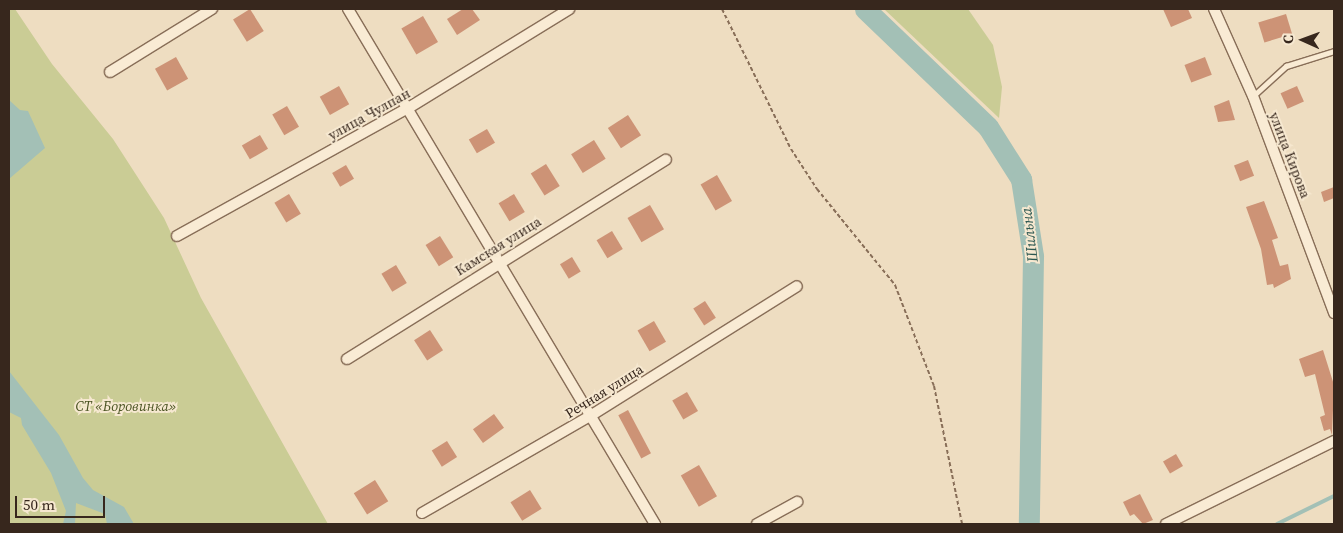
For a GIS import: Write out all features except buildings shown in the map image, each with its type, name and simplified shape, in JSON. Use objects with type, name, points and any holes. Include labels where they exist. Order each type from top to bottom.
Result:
[{"type":"street","points":[[110,72],[212,9]]},
{"type":"street","points":[[348,9],[410,107],[655,524]]},
{"type":"street","name":"улица Чулпан","points":[[177,236],[410,107],[569,9]]},
{"type":"street","name":"улица Кирова","points":[[1214,9],[1253,96],[1334,314]]},
{"type":"street","name":"Камская улица","points":[[348,359],[500,261],[666,160]]},
{"type":"street","name":"Речная улица","points":[[422,514],[590,416],[797,286]]},
{"type":"street","points":[[1166,524],[1334,441]]},
{"type":"street","points":[[757,524],[797,502]]},
{"type":"lane","points":[[1253,96],[1286,66],[1334,51]]},
{"type":"path","points":[[722,9],[791,149],[817,189],[895,286],[934,386],[962,524]]},
{"type":"green space","name":"СТ «Боровинка»","points":[[9,9],[15,9],[52,64],[113,139],[164,218],[201,298],[328,524],[9,524]]},
{"type":"green space","points":[[884,9],[968,9],[993,45],[1002,87],[999,118]]},
{"type":"water","points":[[9,100],[20,110],[28,111],[45,148],[9,179]]},
{"type":"water","points":[[9,371],[59,435],[83,478],[93,490],[124,507],[134,524],[107,524],[105,514],[76,503],[75,524],[63,524],[66,511],[51,473],[22,425],[21,418],[9,412]]},
{"type":"waterway","name":"Шильна","points":[[865,9],[988,127],[1021,179],[1033,256],[1029,524]]},
{"type":"waterway","points":[[1277,524],[1334,496]]}]
